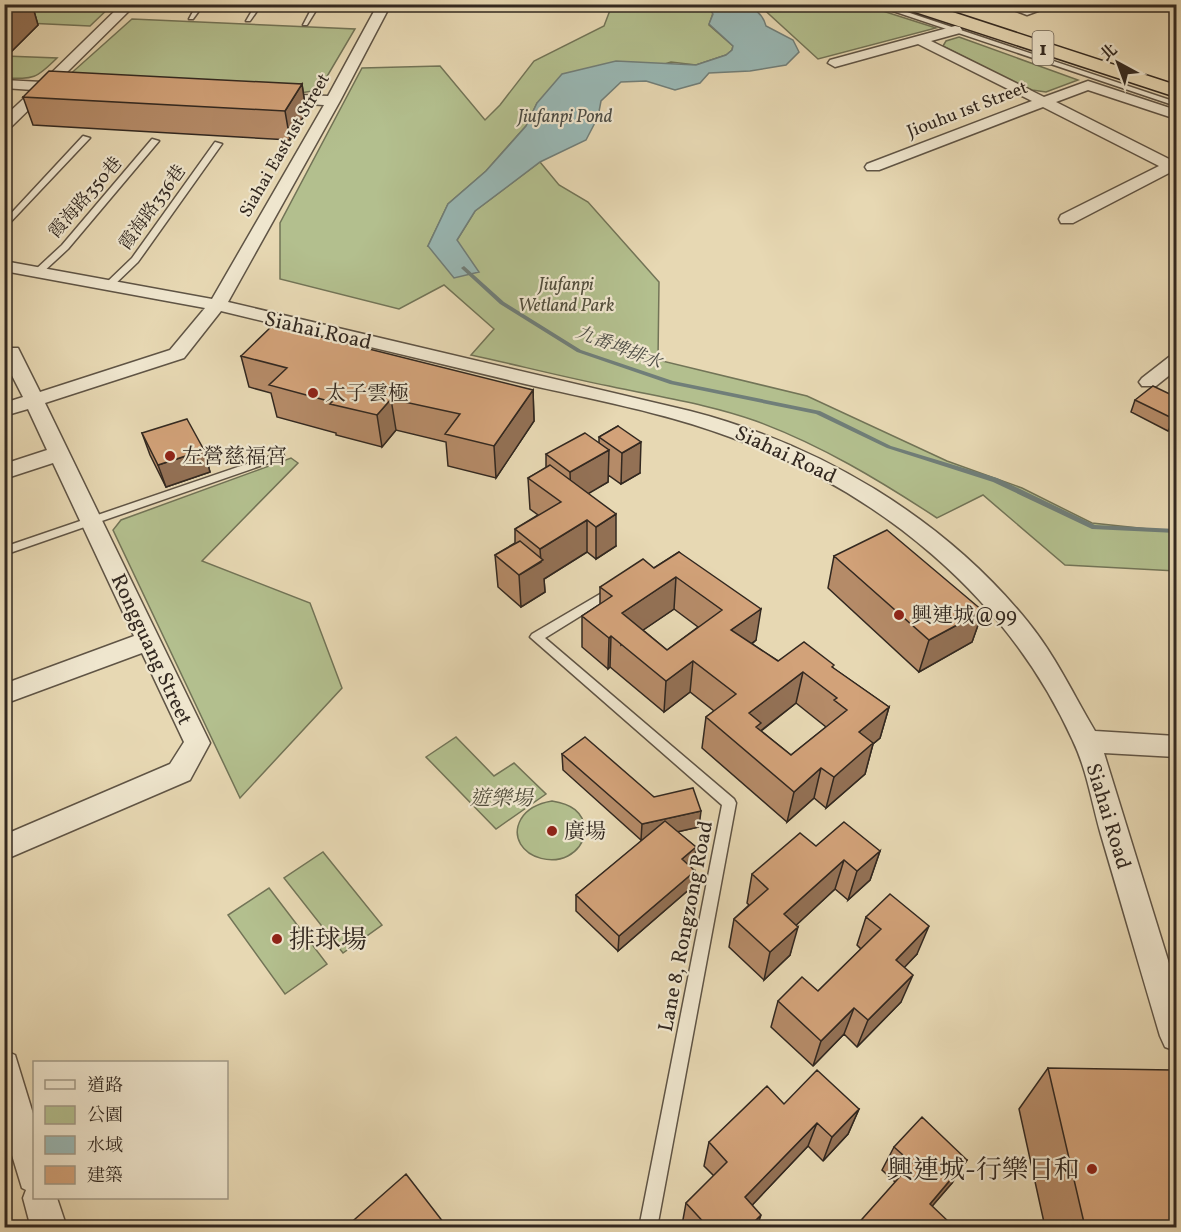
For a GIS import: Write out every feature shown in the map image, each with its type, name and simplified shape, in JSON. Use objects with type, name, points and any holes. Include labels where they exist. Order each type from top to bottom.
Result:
[{"type":"highway","name":"1","points":[[909,4],[1176,91]]},
{"type":"highway","name":"1","points":[[964,4],[1098,47]]},
{"type":"street","points":[[4,126],[130,4]]},
{"type":"street","name":"Siahai East 1st Street","points":[[4,410],[177,354],[217,305],[333,101],[385,4]]},
{"type":"street","points":[[835,63],[955,30]]},
{"type":"street","points":[[920,40],[1041,102],[1175,165]]},
{"type":"street","points":[[4,84],[81,88]]},
{"type":"street","name":"Jiouhu 1st Street","points":[[873,167],[1088,85],[1176,115]]},
{"type":"street","points":[[264,98],[333,101]]},
{"type":"street","points":[[1067,219],[1175,165]]},
{"type":"street","name":"Siahai Road","points":[[4,266],[217,305],[735,429],[831,473],[923,533],[969,574],[1011,618],[1045,669],[1086,741],[1176,1036]]},
{"type":"street","name":"Rongguang Street","points":[[4,848],[180,772],[197,742],[147,640],[93,521],[58,454],[34,400],[8,353]]},
{"type":"street","points":[[1149,382],[1176,361]]},
{"type":"street","points":[[4,471],[58,454]]},
{"type":"street","points":[[4,694],[147,640]]},
{"type":"street","points":[[1086,741],[1176,746]]},
{"type":"street","points":[[4,1066],[33,1172]]},
{"type":"street","points":[[41,1199],[49,1227]]},
{"type":"lane","points":[[191,18],[201,4]]},
{"type":"lane","points":[[248,20],[259,4]]},
{"type":"lane","points":[[305,24],[317,4]]},
{"type":"lane","points":[[875,4],[1176,104]]},
{"type":"lane","points":[[1001,4],[1027,12],[1054,4]]},
{"type":"lane","points":[[4,227],[86,138]]},
{"type":"lane","name":"霞海路350巷","points":[[38,272],[65,247],[155,141]]},
{"type":"lane","name":"霞海路336巷","points":[[109,285],[135,260],[218,144]]},
{"type":"lane","points":[[4,551],[279,456]]},
{"type":"lane","name":"Lane 8, Rongzong Road","points":[[621,586],[536,637],[729,803],[648,1227]]},
{"type":"green space","points":[[5,5],[112,5],[90,26],[5,22]]},
{"type":"green space","name":"Jiufanpi Wetland Park","points":[[612,5],[707,5],[713,13],[709,25],[733,46],[732,50],[726,55],[696,65],[671,62],[537,103],[526,126],[486,171],[448,204],[428,246],[457,240],[475,211],[540,162],[559,185],[588,202],[659,282],[658,360],[807,396],[947,461],[1022,488],[1092,523],[1176,532],[1176,571],[1065,565],[983,495],[937,518],[849,464],[804,441],[756,421],[702,405],[471,355],[494,329],[444,285],[399,309],[280,279],[280,223],[362,68],[440,66],[485,120],[500,105],[534,61],[604,26]]},
{"type":"green space","points":[[759,5],[864,5],[936,28],[818,59]]},
{"type":"green space","points":[[132,19],[355,29],[319,90],[300,93],[67,77]]},
{"type":"green space","points":[[959,37],[1078,80],[1046,92],[1032,90],[943,46],[946,41]]},
{"type":"green space","points":[[4,56],[57,58],[39,74],[29,78],[5,78]]},
{"type":"green space","points":[[291,458],[298,463],[202,561],[310,603],[342,688],[240,798],[113,530],[121,520]]},
{"type":"green space","name":"遊樂場","points":[[456,737],[494,776],[514,763],[546,794],[496,829],[426,757]]},
{"type":"green space","name":"廣場","points":[[552,801],[565,804],[575,810],[582,818],[586,831],[579,847],[568,856],[555,860],[529,853],[521,844],[517,833],[521,819],[527,811],[539,804]]},
{"type":"green space","name":"排球場","points":[[323,852],[382,925],[343,953],[284,878]]},
{"type":"green space","name":"排球場","points":[[269,888],[327,964],[285,994],[228,915]]},
{"type":"water","name":"Jiufanpi Pond","points":[[735,4],[751,8],[762,18],[766,26],[793,40],[799,52],[786,65],[750,71],[709,73],[700,83],[675,90],[646,81],[621,82],[601,101],[598,117],[586,140],[540,162],[475,211],[457,240],[479,272],[454,278],[428,246],[448,204],[486,171],[526,126],[537,103],[562,74],[616,61],[696,65],[726,55],[733,46],[709,24],[713,14],[707,5]]},
{"type":"building","points":[[49,71],[302,84],[285,111],[23,97]]},
{"type":"building","points":[[273,325],[533,390],[494,446],[445,434],[460,414],[391,399],[377,415],[330,404],[332,402],[269,385],[287,368],[241,356]]},
{"type":"building","points":[[1153,386],[1176,397],[1176,417],[1174,419],[1135,400]]},
{"type":"building","points":[[187,419],[204,450],[158,465],[142,433]]},
{"type":"building","points":[[618,426],[641,442],[622,453],[599,437]]},
{"type":"building","points":[[585,433],[609,450],[570,472],[546,454]]},
{"type":"building","points":[[550,465],[616,514],[596,527],[587,520],[540,549],[515,529],[561,502],[528,478]]},
{"type":"building","points":[[887,530],[983,611],[929,640],[834,556]]},
{"type":"building","points":[[520,541],[543,560],[519,575],[495,555]]},
{"type":"building","points":[[679,552],[761,609],[731,630],[778,661],[804,642],[834,665],[832,667],[889,707],[859,732],[873,743],[834,777],[821,768],[794,792],[706,717],[736,694],[693,661],[666,681],[611,636],[609,638],[582,616],[612,596],[600,587],[643,559],[654,568]],"holes":[[[676,577],[722,610],[667,650],[622,613]],[[803,672],[837,698],[834,700],[847,710],[791,755],[756,727],[761,723],[749,713]]]},
{"type":"building","points":[[585,737],[654,797],[693,788],[701,811],[642,824],[562,754]]},
{"type":"building","points":[[665,821],[696,847],[682,859],[695,871],[619,936],[576,895]]},
{"type":"building","points":[[844,822],[880,851],[857,871],[844,860],[784,914],[798,927],[770,952],[734,919],[768,889],[752,874],[800,833],[816,846]]},
{"type":"building","points":[[890,894],[929,926],[896,960],[913,975],[868,1020],[854,1008],[821,1041],[778,1001],[802,977],[818,991],[881,929],[866,917]]},
{"type":"building","points":[[1048,1068],[1172,1070],[1176,1086],[1176,1227],[1085,1227]]},
{"type":"building","points":[[817,1070],[859,1109],[832,1137],[817,1123],[745,1197],[761,1215],[749,1227],[708,1227],[686,1203],[727,1162],[709,1142],[767,1086],[784,1104]]},
{"type":"building","points":[[922,1117],[967,1160],[930,1204],[950,1223],[947,1227],[855,1227],[912,1163],[894,1147]]},
{"type":"building","points":[[406,1174],[447,1227],[346,1227]]},
{"type":"waterway","name":"九番埤排水","points":[[464,268],[502,303],[579,351],[672,383],[818,412],[889,447],[995,480],[1094,527],[1176,531]]},
{"type":"place","name":"太子雲極","points":[[313,393]]},
{"type":"place","name":"左營慈福宮","points":[[170,456]]},
{"type":"place","name":"興連城@99","points":[[899,615]]},
{"type":"place","name":"廣場","points":[[552,831]]},
{"type":"place","name":"排球場","points":[[277,939]]},
{"type":"place","name":"興連城-行樂日和","points":[[1092,1169]]}]
